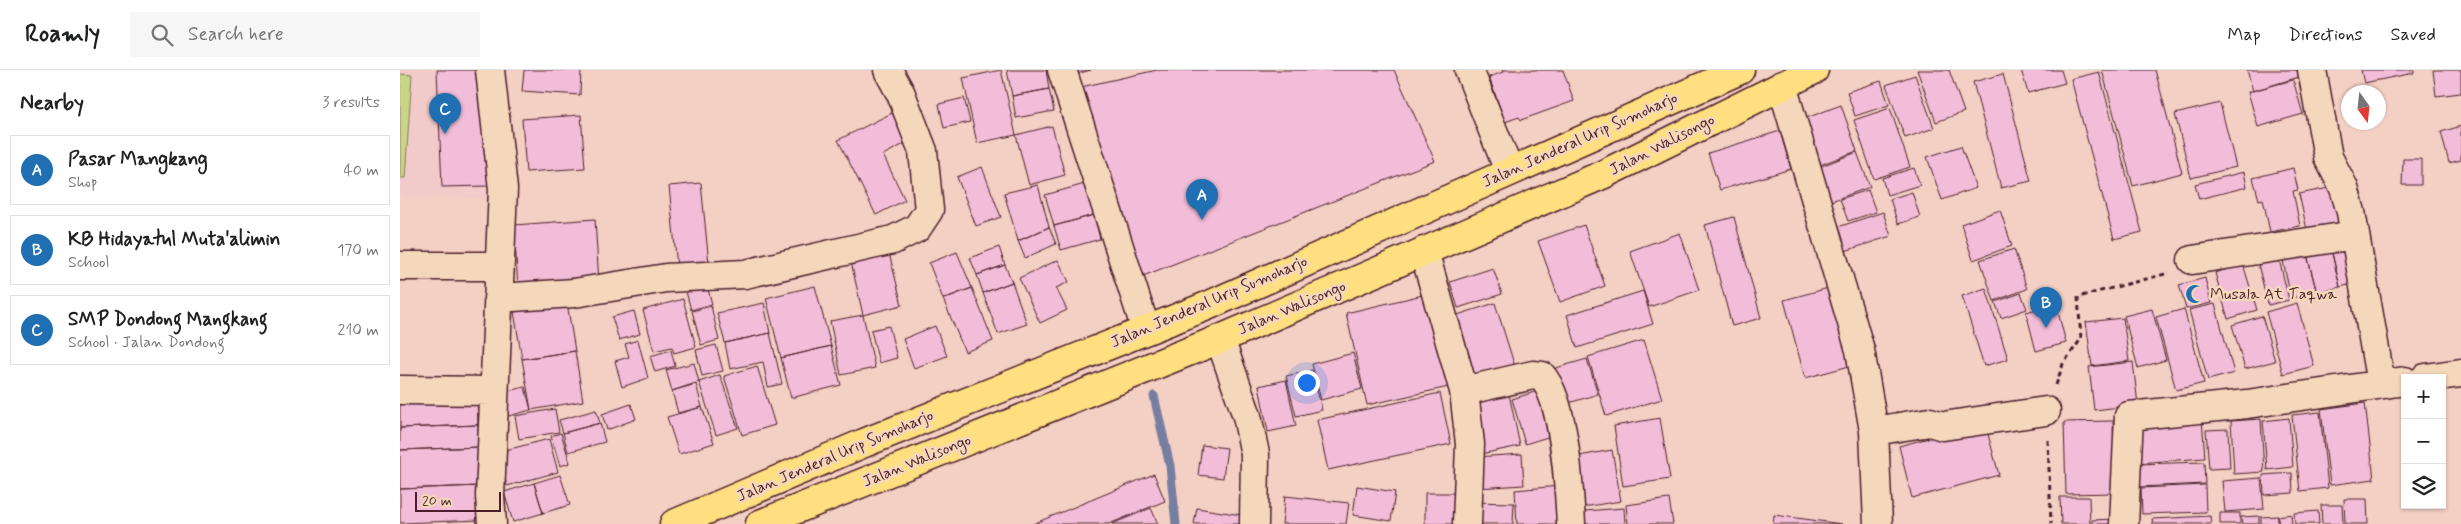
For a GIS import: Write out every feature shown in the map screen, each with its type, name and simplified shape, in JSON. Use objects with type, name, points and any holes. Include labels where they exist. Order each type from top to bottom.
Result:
[{"type":"highway","name":"Jalan Jenderal Urip Sumoharjo","points":[[674,524],[864,443],[1207,306],[1740,70]]},
{"type":"highway","name":"Jalan Walisongo","points":[[760,524],[1220,339],[1602,175],[1814,70]]},
{"type":"street","points":[[490,70],[503,189],[490,496],[492,524]]},
{"type":"street","points":[[498,298],[574,293],[666,278],[745,274],[893,240],[917,228],[928,210],[923,151],[901,94],[888,70]]},
{"type":"street","points":[[1062,70],[1146,330]]},
{"type":"street","points":[[1469,70],[1509,171]]},
{"type":"street","points":[[2124,524],[2129,416],[2247,404],[2393,383],[2344,188],[2325,148],[2312,70]]},
{"type":"street","points":[[1782,85],[1860,350],[1874,431],[1878,524]]},
{"type":"street","points":[[2184,266],[2355,235]]},
{"type":"street","points":[[1424,251],[1464,391],[1470,444],[1467,524]]},
{"type":"street","points":[[400,266],[499,266]]},
{"type":"street","points":[[1220,339],[1247,416],[1256,454],[1254,524]]},
{"type":"street","points":[[2446,375],[2461,373]]},
{"type":"street","points":[[1464,391],[1533,375],[1542,376],[1548,382],[1558,417],[1566,465],[1571,524]]},
{"type":"street","points":[[400,390],[494,391]]},
{"type":"street","points":[[1874,431],[1930,422],[1943,426],[2046,411]]},
{"type":"path","points":[[2051,524],[2046,411],[2063,364],[2081,339],[2078,297],[2184,266]]},
{"type":"shaded area","points":[[400,70],[489,70],[491,198],[400,197]]},
{"type":"green space","points":[[400,74],[412,75],[405,178],[400,178]]},
{"type":"building","points":[[437,70],[483,70],[488,186],[442,187]]},
{"type":"building","points":[[524,70],[581,70],[580,95],[522,91]]},
{"type":"building","points":[[1001,70],[1016,135],[977,143],[963,78]]},
{"type":"building","points":[[1007,70],[1046,70],[1049,89],[1012,96]]},
{"type":"building","points":[[1069,70],[1091,70],[1069,76]]},
{"type":"building","points":[[1157,70],[1394,70],[1435,161],[1138,278],[1072,89]]},
{"type":"building","points":[[1502,70],[1563,70],[1574,101],[1521,120],[1519,117],[1505,122],[1489,77],[1503,72]]},
{"type":"building","points":[[1917,70],[1949,70],[1964,112],[1936,122]]},
{"type":"building","points":[[2021,70],[2061,70],[2065,83],[2028,93]]},
{"type":"building","points":[[2102,70],[2155,70],[2182,173],[2133,186]]},
{"type":"building","points":[[2247,70],[2297,70],[2299,77],[2253,91]]},
{"type":"building","points":[[2361,70],[2414,70],[2414,73],[2364,83]]},
{"type":"building","points":[[2433,70],[2461,70],[2461,93],[2436,96]]},
{"type":"building","points":[[2099,72],[2142,232],[2114,239],[2071,79]]},
{"type":"building","points":[[2003,74],[2031,181],[2001,188],[1973,82]]},
{"type":"building","points":[[1915,75],[1934,128],[1905,138],[1886,85]]},
{"type":"building","points":[[2293,80],[2303,114],[2258,127],[2248,92]]},
{"type":"building","points":[[1881,81],[1889,105],[1855,116],[1847,92]]},
{"type":"building","points":[[1049,89],[1054,111],[1016,118],[1012,96]]},
{"type":"building","points":[[964,98],[970,122],[944,128],[939,104]]},
{"type":"building","points":[[2220,103],[2236,167],[2191,178],[2175,114]]},
{"type":"building","points":[[1841,105],[1857,151],[1817,166],[1801,120]]},
{"type":"building","points":[[1890,108],[1910,167],[1874,179],[1854,120]]},
{"type":"building","points":[[892,113],[908,142],[883,155],[905,200],[876,215],[838,140]]},
{"type":"building","points":[[581,115],[585,168],[526,172],[522,119]]},
{"type":"building","points":[[1052,126],[1065,175],[1029,185],[1016,135]]},
{"type":"building","points":[[2461,126],[2461,160],[2449,163],[2441,132]]},
{"type":"building","points":[[1780,131],[1791,169],[1720,190],[1708,153]]},
{"type":"building","points":[[1961,146],[1976,188],[1942,200],[1927,157]]},
{"type":"building","points":[[1857,152],[1870,187],[1831,201],[1819,167]]},
{"type":"building","points":[[2403,159],[2421,159],[2421,185],[2402,185]]},
{"type":"building","points":[[982,167],[1001,217],[976,226],[957,177]]},
{"type":"building","points":[[1914,168],[1920,185],[1887,195],[1882,178]]},
{"type":"building","points":[[2293,168],[2298,190],[2293,191],[2300,226],[2270,232],[2263,199],[2259,200],[2253,178]]},
{"type":"building","points":[[2244,172],[2247,187],[2199,199],[2195,184]]},
{"type":"building","points":[[701,183],[709,264],[677,267],[669,186]]},
{"type":"building","points":[[1085,184],[1094,215],[1054,226],[1045,195]]},
{"type":"building","points":[[1038,185],[1049,227],[1018,241],[1004,193]]},
{"type":"building","points":[[2339,186],[2349,230],[2309,239],[2299,194]]},
{"type":"building","points":[[1868,190],[1876,212],[1848,221],[1840,199]]},
{"type":"building","points":[[1912,192],[1920,217],[1898,224],[1890,199]]},
{"type":"building","points":[[2000,210],[2012,246],[1973,260],[1961,224]]},
{"type":"building","points":[[1883,212],[1891,236],[1842,252],[1835,228]]},
{"type":"building","points":[[1094,215],[1100,239],[1061,250],[1054,226]]},
{"type":"building","points":[[1734,217],[1761,318],[1732,326],[1705,225]]},
{"type":"building","points":[[595,219],[599,283],[518,289],[514,225]]},
{"type":"building","points":[[1584,225],[1605,286],[1560,302],[1538,241]]},
{"type":"building","points":[[1049,227],[1056,244],[1025,258],[1018,241]]},
{"type":"building","points":[[1680,233],[1699,290],[1649,307],[1630,251]]},
{"type":"building","points":[[2349,245],[2357,283],[2340,287],[2331,249]]},
{"type":"building","points":[[999,247],[1005,265],[977,275],[970,258]]},
{"type":"building","points":[[2014,249],[2027,289],[1994,301],[1980,260]]},
{"type":"building","points":[[2331,249],[2340,287],[2317,293],[2307,255]]},
{"type":"building","points":[[957,252],[972,288],[943,299],[929,263]]},
{"type":"building","points":[[889,253],[902,305],[863,315],[851,262]]},
{"type":"building","points":[[2307,255],[2317,293],[2291,298],[2283,261]]},
{"type":"building","points":[[2279,259],[2289,300],[2268,305],[2258,264]]},
{"type":"building","points":[[1058,260],[1069,282],[1056,288],[1067,310],[1040,323],[1019,278]]},
{"type":"building","points":[[2243,264],[2257,310],[2228,319],[2215,273]]},
{"type":"building","points":[[1005,265],[1012,282],[983,293],[977,275]]},
{"type":"building","points":[[1493,268],[1502,294],[1458,308],[1450,282]]},
{"type":"building","name":"Musala At Taqwa","points":[[2205,278],[2211,303],[2186,309],[2179,285]]},
{"type":"building","points":[[706,282],[712,304],[691,310],[685,288]]},
{"type":"building","points":[[1012,282],[1027,324],[998,334],[983,293]]},
{"type":"building","points":[[815,286],[831,346],[781,358],[766,298]]},
{"type":"building","points":[[1836,286],[1857,364],[1805,378],[1784,300]]},
{"type":"building","points":[[972,288],[993,341],[965,352],[943,299]]},
{"type":"building","points":[[1986,288],[2008,359],[1984,366],[1962,296]]},
{"type":"building","points":[[1643,291],[1653,324],[1577,348],[1567,315]]},
{"type":"building","points":[[1431,293],[1453,386],[1367,405],[1346,313]]},
{"type":"building","points":[[2021,293],[2027,309],[2001,318],[1995,302]]},
{"type":"building","points":[[683,299],[696,347],[674,353],[672,347],[654,351],[643,310]]},
{"type":"building","points":[[567,303],[575,351],[522,359],[514,312]]},
{"type":"building","points":[[764,303],[770,333],[725,343],[717,313]]},
{"type":"building","points":[[1495,303],[1516,370],[1475,383],[1454,316]]},
{"type":"building","points":[[2297,303],[2314,366],[2283,374],[2266,312]]},
{"type":"building","points":[[2056,304],[2066,343],[2036,351],[2026,312]]},
{"type":"building","points":[[2215,304],[2234,373],[2208,380],[2189,310]]},
{"type":"building","points":[[711,306],[719,340],[701,345],[692,311]]},
{"type":"building","points":[[2152,309],[2166,360],[2138,368],[2124,316]]},
{"type":"building","points":[[2184,309],[2204,383],[2176,390],[2156,317]]},
{"type":"building","points":[[634,311],[640,334],[619,340],[612,317]]},
{"type":"building","points":[[863,315],[875,368],[841,375],[830,321]]},
{"type":"building","points":[[2262,316],[2275,361],[2245,369],[2232,325]]},
{"type":"building","points":[[2123,318],[2129,361],[2092,366],[2086,322]]},
{"type":"building","points":[[889,326],[897,358],[879,363],[871,330]]},
{"type":"building","points":[[935,326],[947,356],[914,368],[903,339]]},
{"type":"building","points":[[770,333],[782,384],[768,387],[763,362],[730,369],[725,343]]},
{"type":"building","points":[[638,340],[648,378],[622,387],[615,361],[629,357],[625,344]]},
{"type":"building","points":[[1644,340],[1662,399],[1606,416],[1588,357]]},
{"type":"building","points":[[716,345],[723,371],[702,376],[696,350]]},
{"type":"building","points":[[831,346],[841,385],[791,398],[781,358]]},
{"type":"building","points":[[671,350],[675,366],[655,372],[650,356]]},
{"type":"building","points":[[575,351],[583,401],[531,410],[522,359]]},
{"type":"building","points":[[1353,353],[1362,389],[1321,400],[1312,364]]},
{"type":"building","points":[[1587,359],[1598,394],[1559,406],[1549,370]]},
{"type":"building","points":[[2133,362],[2138,405],[2094,410],[2089,367]]},
{"type":"building","points":[[694,363],[699,382],[672,391],[666,370]]},
{"type":"building","points":[[757,366],[775,425],[742,435],[724,376]]},
{"type":"building","points":[[1312,370],[1322,410],[1296,416],[1286,376]]},
{"type":"building","points":[[720,375],[738,428],[716,435],[699,382]]},
{"type":"building","points":[[1286,380],[1296,426],[1268,432],[1259,386]]},
{"type":"building","points":[[696,384],[702,407],[678,413],[672,391]]},
{"type":"building","points":[[525,387],[531,410],[505,417],[499,393]]},
{"type":"building","points":[[1508,389],[1520,446],[1481,454],[1470,398]]},
{"type":"building","points":[[1544,389],[1557,434],[1525,444],[1512,399]]},
{"type":"building","points":[[1440,393],[1451,444],[1328,470],[1317,420]]},
{"type":"building","points":[[477,397],[478,425],[400,428],[400,401]]},
{"type":"building","points":[[2365,403],[2374,479],[2330,485],[2321,409]]},
{"type":"building","points":[[631,404],[636,419],[607,430],[602,414]]},
{"type":"building","points":[[702,407],[714,443],[679,454],[667,417]]},
{"type":"building","points":[[555,409],[559,432],[519,439],[515,416]]},
{"type":"building","points":[[596,410],[600,423],[563,433],[559,420]]},
{"type":"building","points":[[2320,412],[2328,488],[2300,491],[2292,415]]},
{"type":"building","points":[[1660,418],[1670,479],[1623,486],[1614,426]]},
{"type":"building","points":[[2202,418],[2205,458],[2137,463],[2134,423]]},
{"type":"building","points":[[2289,418],[2293,467],[2267,470],[2263,421]]},
{"type":"building","points":[[2261,419],[2264,472],[2234,474],[2231,421]]},
{"type":"building","points":[[2113,421],[2115,493],[2066,494],[2064,422]]},
{"type":"building","points":[[600,423],[605,442],[568,452],[563,433]]},
{"type":"building","points":[[1985,423],[1999,475],[1912,498],[1899,446]]},
{"type":"building","points":[[478,425],[479,447],[400,450],[400,428]]},
{"type":"building","points":[[2228,429],[2230,468],[2209,469],[2206,430]]},
{"type":"building","points":[[561,433],[570,463],[560,466],[551,436]]},
{"type":"building","points":[[549,439],[558,472],[507,486],[498,452]]},
{"type":"building","points":[[1202,445],[1227,448],[1223,478],[1198,475]]},
{"type":"building","points":[[479,447],[480,486],[400,489],[400,450]]},
{"type":"building","points":[[1612,450],[1621,501],[1577,508],[1568,458]]},
{"type":"building","points":[[1522,454],[1524,485],[1477,488],[1476,457]]},
{"type":"building","points":[[2204,462],[2205,484],[2138,487],[2137,464]]},
{"type":"building","points":[[2292,473],[2293,493],[2264,495],[2263,475]]},
{"type":"building","points":[[1154,474],[1165,501],[1109,524],[1033,524]]},
{"type":"building","points":[[560,475],[570,505],[543,513],[534,483]]},
{"type":"building","points":[[2261,478],[2264,509],[2225,512],[2222,481]]},
{"type":"building","points":[[534,483],[543,513],[513,522],[504,492]]},
{"type":"building","points":[[2205,485],[2206,512],[2142,514],[2141,488]]},
{"type":"building","points":[[480,486],[481,520],[400,523],[400,489]]},
{"type":"building","points":[[1357,486],[1395,492],[1391,521],[1353,515]]},
{"type":"building","points":[[1560,486],[1563,524],[1517,524],[1515,490]]},
{"type":"building","points":[[1425,493],[1461,493],[1461,524],[1425,524]]},
{"type":"building","points":[[1285,496],[1349,503],[1346,524],[1282,524]]},
{"type":"building","points":[[2060,497],[2089,497],[2090,524],[2061,524]]},
{"type":"building","points":[[1669,499],[1673,524],[1628,524],[1626,505]]},
{"type":"building","points":[[2344,499],[2367,499],[2368,524],[2345,524]]},
{"type":"building","points":[[1472,502],[1514,503],[1513,524],[1471,524]]},
{"type":"building","points":[[2321,505],[2342,505],[2343,524],[2322,524]]},
{"type":"building","points":[[1151,508],[1158,524],[1112,524]]},
{"type":"building","points":[[1197,508],[1248,516],[1246,524],[1194,524]]},
{"type":"building","points":[[1624,508],[1625,524],[1573,524],[1572,512]]},
{"type":"building","points":[[2318,511],[2319,524],[2295,524],[2294,513]]},
{"type":"building","points":[[2220,513],[2240,513],[2240,524],[2220,524]]},
{"type":"building","points":[[2291,514],[2292,524],[2278,524],[2278,516]]},
{"type":"building","points":[[1774,515],[1842,524],[1773,524]]},
{"type":"building","points":[[2210,516],[2211,524],[2153,524],[2152,519]]},
{"type":"building","points":[[2259,516],[2259,524],[2242,524],[2241,517]]},
{"type":"building","points":[[2278,516],[2278,524],[2261,524],[2261,517]]},
{"type":"building","points":[[2114,519],[2114,524],[2092,524],[2092,520]]},
{"type":"waterway","points":[[1154,396],[1170,466],[1176,524]]},
{"type":"place","name":"SMP Dondong Mangkang","points":[[445,134]]},
{"type":"place","name":"Pasar Mangkang","points":[[1202,220]]},
{"type":"place","name":"Musala At Taqwa","points":[[2195,294]]},
{"type":"place","name":"KB Hidayatul Muta'alimin","points":[[2046,328]]}]
